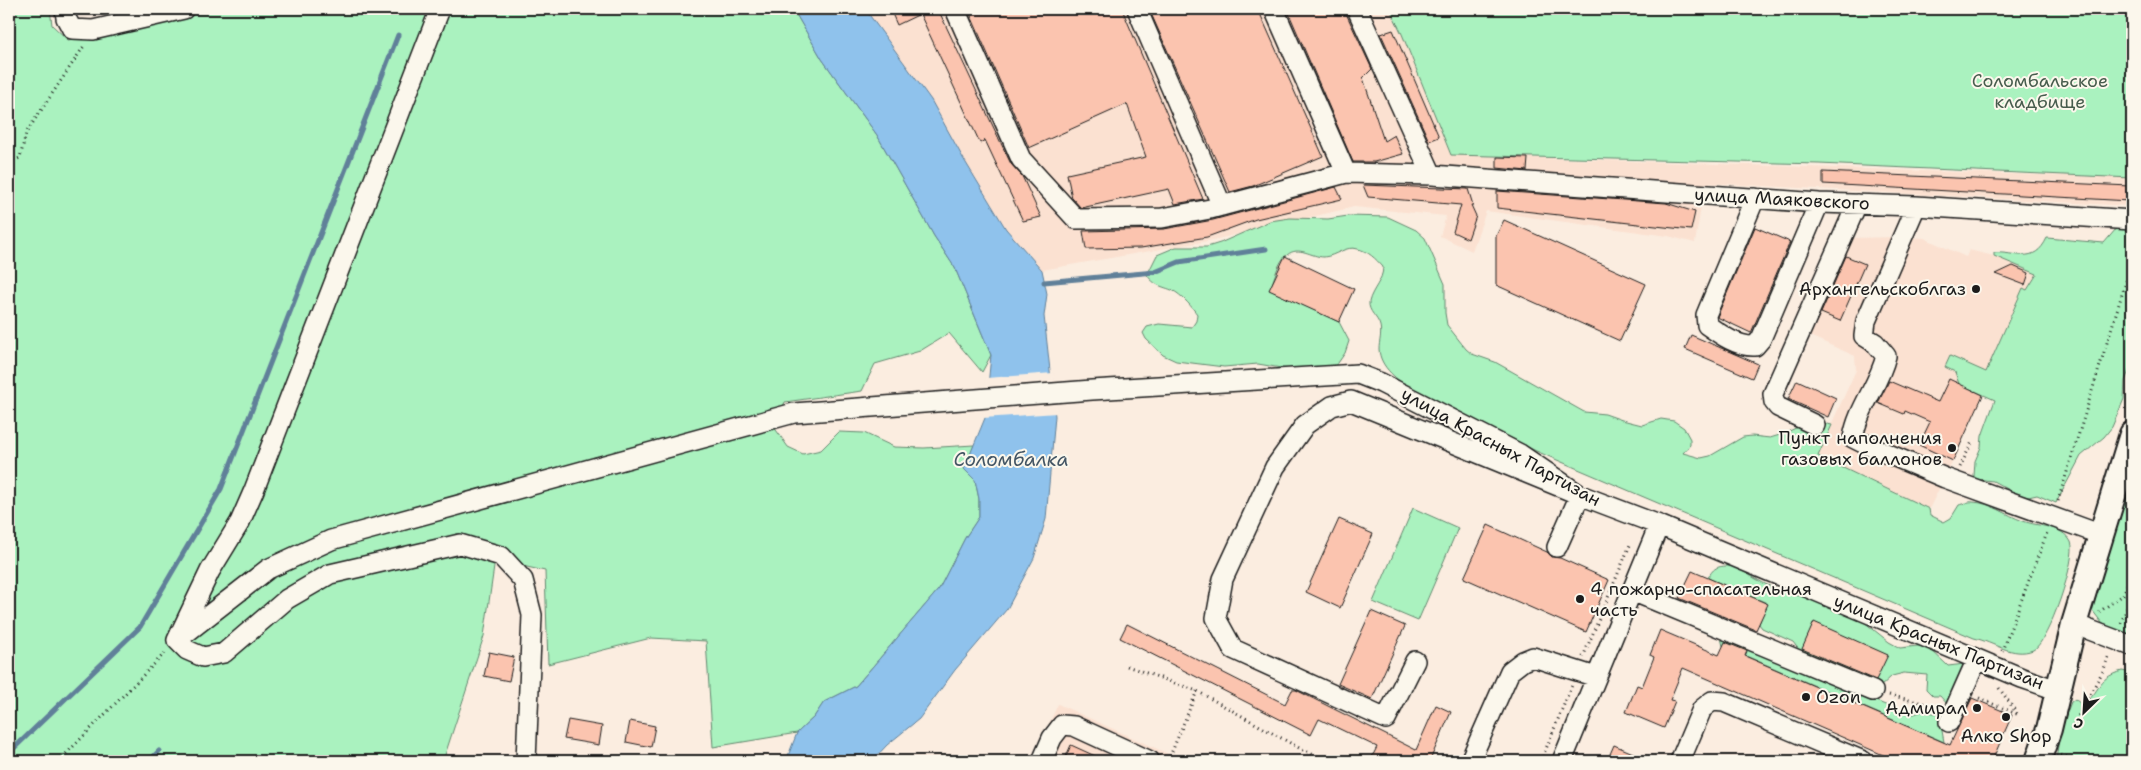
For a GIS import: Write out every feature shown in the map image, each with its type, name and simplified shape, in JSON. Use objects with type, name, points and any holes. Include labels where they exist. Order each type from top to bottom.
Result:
[{"type":"main road","points":[[2048,757],[2049,729],[2057,690],[2102,535],[2129,461],[2132,434]]},
{"type":"street","points":[[65,9],[66,18],[72,29],[93,30],[184,9]]},
{"type":"street","points":[[440,9],[254,490],[240,522],[210,571],[176,640],[186,650],[204,657],[224,653],[287,599],[330,574],[460,544],[501,556],[523,580],[532,615],[526,761]]},
{"type":"street","name":"улица Маяковского","points":[[955,9],[1021,160],[1076,219],[1162,218],[1222,206],[1346,172],[1432,174],[1819,203],[1916,206],[2132,220]]},
{"type":"street","points":[[1137,9],[1222,206]]},
{"type":"street","points":[[1274,9],[1346,172]]},
{"type":"street","points":[[1357,9],[1432,174]]},
{"type":"street","points":[[1755,198],[1706,315],[1707,325],[1719,334],[1745,347],[1755,346],[1762,339],[1819,203]]},
{"type":"street","points":[[1815,425],[1778,407],[1774,402],[1773,394],[1857,204]]},
{"type":"street","points":[[1916,206],[1866,321],[1864,336],[1875,343],[1886,356],[1883,368],[1855,425],[1853,438],[1945,478],[2102,535]]},
{"type":"street","name":"улица Красных Партизан","points":[[176,640],[268,569],[331,540],[794,413],[1092,390],[1358,374],[1381,383],[1520,454],[1580,494],[1659,525],[1996,667],[2057,690]]},
{"type":"street","points":[[1415,661],[1386,719],[1233,650],[1216,618],[1223,579],[1275,468],[1305,425],[1332,406],[1351,401],[1580,494],[1557,547]]},
{"type":"street","points":[[1562,761],[1659,525]]},
{"type":"street","points":[[1632,591],[1873,691]]},
{"type":"street","points":[[2077,625],[2124,643]]},
{"type":"street","points":[[1470,761],[1510,670],[1523,661],[1534,657],[1596,677]]},
{"type":"street","points":[[1951,716],[1977,659]]},
{"type":"street","points":[[1680,761],[1702,709],[1712,701],[1724,702],[1863,761]]},
{"type":"street","points":[[1042,761],[1052,738],[1062,725],[1074,726],[1150,761]]},
{"type":"path","points":[[9,162],[20,158],[26,133],[93,30]]},
{"type":"path","points":[[2058,501],[2132,262]]},
{"type":"path","points":[[1963,691],[2019,716],[1997,686],[1996,667],[2048,530]]},
{"type":"path","points":[[2077,625],[2123,595],[2132,573]]},
{"type":"path","points":[[2069,732],[2104,669],[2124,643],[2132,598],[2123,595]]},
{"type":"path","points":[[59,761],[176,640]]},
{"type":"path","points":[[1127,666],[1196,691],[1301,749],[1327,761]]},
{"type":"path","points":[[1167,761],[1196,691]]},
{"type":"path","points":[[1873,691],[1951,716]]},
{"type":"path","points":[[2048,757],[2079,761]]},
{"type":"shaded area","points":[[865,9],[1390,9],[1451,155],[2132,178],[2132,206],[1705,183],[1695,243],[1668,236],[1486,211],[1472,251],[1440,236],[1446,216],[1354,207],[1213,240],[1042,270],[1006,229],[931,100]]},
{"type":"shaded area","points":[[1847,238],[1924,238],[1966,257],[1969,250],[1994,256],[2037,273],[1953,461],[1929,509],[1817,456],[1856,370],[1855,356],[1803,333]]},
{"type":"shaded area","points":[[1058,704],[1184,761],[1032,761]]},
{"type":"green space","points":[[9,9],[50,9],[52,25],[68,40],[215,9],[793,9],[822,59],[877,135],[934,236],[955,268],[991,355],[982,372],[949,333],[920,351],[875,364],[862,391],[785,402],[774,427],[788,447],[803,454],[821,450],[839,432],[864,433],[894,447],[924,448],[974,445],[965,469],[975,480],[979,499],[979,517],[965,538],[939,589],[856,686],[824,702],[814,717],[797,733],[713,747],[706,641],[651,638],[548,664],[545,571],[495,560],[484,636],[443,761],[9,761]]},
{"type":"green space","name":"Соломбальское кладбище","points":[[1390,9],[2132,9],[2132,178],[1819,164],[1451,155]]},
{"type":"green space","points":[[1348,216],[1388,217],[1416,230],[1425,238],[1445,284],[1447,325],[1466,349],[1472,354],[1495,362],[1584,412],[1605,414],[1642,425],[1661,419],[1674,421],[1684,428],[1690,439],[1690,445],[1683,453],[1701,458],[1710,456],[1743,437],[1770,438],[1800,426],[1822,423],[1832,425],[1818,456],[1929,509],[1930,515],[1944,522],[1951,518],[1959,505],[1971,502],[1993,507],[2017,519],[2062,532],[2071,542],[2070,564],[2060,599],[2046,633],[2033,650],[2026,652],[2011,651],[1974,638],[1536,451],[1412,390],[1386,368],[1380,356],[1380,326],[1370,309],[1369,302],[1383,272],[1383,267],[1372,256],[1362,250],[1349,248],[1324,257],[1301,251],[1292,252],[1281,262],[1270,289],[1339,322],[1349,341],[1345,353],[1333,367],[1293,370],[1258,364],[1224,367],[1176,361],[1163,355],[1146,339],[1143,333],[1147,327],[1159,324],[1192,327],[1196,321],[1197,314],[1180,295],[1154,283],[1147,275],[1157,255],[1176,247],[1207,247],[1270,221],[1290,218],[1328,219]]},
{"type":"green space","points":[[2132,228],[2132,363],[2125,381],[2124,399],[2112,427],[2104,437],[2081,456],[2056,503],[2037,495],[2024,498],[1993,481],[1976,479],[1974,476],[1975,461],[1995,400],[1959,384],[1955,372],[1945,367],[1950,356],[1986,372],[2023,288],[2027,290],[2037,274],[1994,256],[1994,253],[2030,255],[2042,247],[2047,238],[2104,243],[2116,229]]},
{"type":"green space","points":[[2132,475],[2132,642],[2102,623],[2089,606],[2128,476]]},
{"type":"green space","points":[[1413,508],[1458,528],[1418,621],[1373,602]]},
{"type":"green space","points":[[1732,566],[1770,586],[1778,589],[1795,590],[1858,617],[1889,642],[1900,648],[1926,645],[1948,666],[1965,664],[1948,705],[1940,696],[1933,696],[1926,689],[1927,675],[1904,673],[1892,676],[1879,688],[1799,650],[1793,642],[1762,628],[1759,624],[1767,603],[1708,578],[1712,571],[1717,568]]},
{"type":"green space","points":[[1721,638],[1869,695],[1878,702],[1905,713],[1914,714],[1923,711],[1939,714],[1944,742],[1723,646]]},
{"type":"green space","points":[[2122,671],[2132,673],[2132,761],[2056,761],[2060,730],[2071,702],[2075,699],[2082,705],[2089,700],[2107,678]]},
{"type":"water","name":"Соломбалка","points":[[793,9],[865,9],[931,100],[1006,229],[1042,270],[1047,294],[1044,316],[1055,416],[1046,519],[1034,558],[1007,609],[955,670],[919,719],[887,745],[872,761],[786,761],[797,733],[814,717],[824,702],[856,686],[939,589],[965,538],[979,517],[979,499],[975,480],[964,469],[985,418],[991,355],[955,268],[934,236],[877,135],[822,59]]},
{"type":"pier","points":[[1053,373],[1057,413],[983,418],[986,378]]},
{"type":"building","points":[[890,9],[938,9],[1011,164],[1022,176],[1041,217],[1023,221],[985,140],[980,143],[920,14],[897,25]]},
{"type":"building","points":[[968,9],[1122,9],[1203,199],[1175,204],[1169,189],[1081,208],[1072,198],[1067,174],[1146,157],[1127,104],[1029,148]]},
{"type":"building","points":[[1149,9],[1258,9],[1323,156],[1253,186],[1230,192]]},
{"type":"building","points":[[1287,9],[1344,9],[1372,69],[1363,78],[1384,141],[1394,135],[1403,154],[1374,162],[1353,162]]},
{"type":"building","points":[[1393,30],[1439,137],[1429,141],[1381,34]]},
{"type":"building","points":[[1497,157],[1528,158],[1527,171],[1497,168]]},
{"type":"building","points":[[1823,172],[2130,186],[2130,201],[1823,184]]},
{"type":"building","points":[[1363,185],[1468,189],[1473,205],[1471,205],[1476,216],[1468,239],[1453,232],[1461,205],[1368,197]]},
{"type":"building","points":[[1336,187],[1342,199],[1256,219],[1207,237],[1141,248],[1086,249],[1083,231],[1164,229],[1213,220]]},
{"type":"building","points":[[1497,191],[1666,203],[1695,212],[1691,230],[1497,208]]},
{"type":"building","points":[[1504,220],[1646,284],[1620,341],[1496,285],[1496,236]]},
{"type":"building","points":[[1755,227],[1790,242],[1751,333],[1717,317]]},
{"type":"building","points":[[1285,256],[1354,289],[1339,322],[1269,290]]},
{"type":"building","points":[[1846,256],[1865,264],[1840,321],[1821,313]]},
{"type":"building","points":[[2013,266],[2029,273],[2025,285],[1996,274]]},
{"type":"building","points":[[1691,335],[1758,364],[1752,378],[1685,349]]},
{"type":"building","points":[[1949,379],[1983,395],[1953,461],[1919,445],[1930,422],[1905,411],[1904,414],[1878,403],[1889,381],[1938,402]]},
{"type":"building","points":[[1797,380],[1836,398],[1828,417],[1788,399]]},
{"type":"building","points":[[1339,519],[1373,534],[1340,608],[1306,592]]},
{"type":"building","points":[[1488,525],[1547,552],[1552,557],[1560,558],[1609,580],[1586,632],[1464,578]]},
{"type":"building","points":[[1692,571],[1768,604],[1756,630],[1679,598]]},
{"type":"building","points":[[1371,611],[1405,626],[1372,699],[1338,684]]},
{"type":"building","points":[[1814,622],[1888,655],[1876,680],[1802,649]]},
{"type":"building","points":[[1127,624],[1285,704],[1292,690],[1296,690],[1416,750],[1436,705],[1451,712],[1431,758],[1437,761],[1370,761],[1377,747],[1319,719],[1311,735],[1120,638]]},
{"type":"building","points":[[1660,630],[1719,655],[1725,642],[1747,651],[1745,656],[1950,745],[1972,698],[2012,715],[1992,761],[1897,761],[1683,668],[1670,700],[1675,701],[1664,728],[1626,712],[1637,685],[1642,687],[1654,657],[1650,655]]},
{"type":"building","points":[[489,652],[514,657],[509,681],[484,676]]},
{"type":"building","points":[[568,720],[602,726],[599,745],[564,739]]},
{"type":"building","points":[[630,721],[655,726],[651,747],[626,742]]},
{"type":"building","points":[[1071,745],[1106,761],[1064,761]]},
{"type":"building","points":[[1614,745],[1652,761],[1607,761]]},
{"type":"waterway","points":[[9,753],[140,627],[221,489],[398,35]]},
{"type":"waterway","points":[[1044,282],[1155,272],[1179,262],[1266,249]]},
{"type":"waterway","points":[[149,761],[159,751]]},
{"type":"place","name":"Архангельскоблгаз","points":[[1976,289]]},
{"type":"place","name":"Пункт наполнения газовых баллонов","points":[[1952,448]]},
{"type":"place","name":"4 пожарно-спасательная часть","points":[[1580,599]]},
{"type":"place","name":"Ozon","points":[[1806,697]]},
{"type":"place","name":"Адмирал","points":[[1977,708]]},
{"type":"place","name":"Алко Shop","points":[[2006,717]]}]
